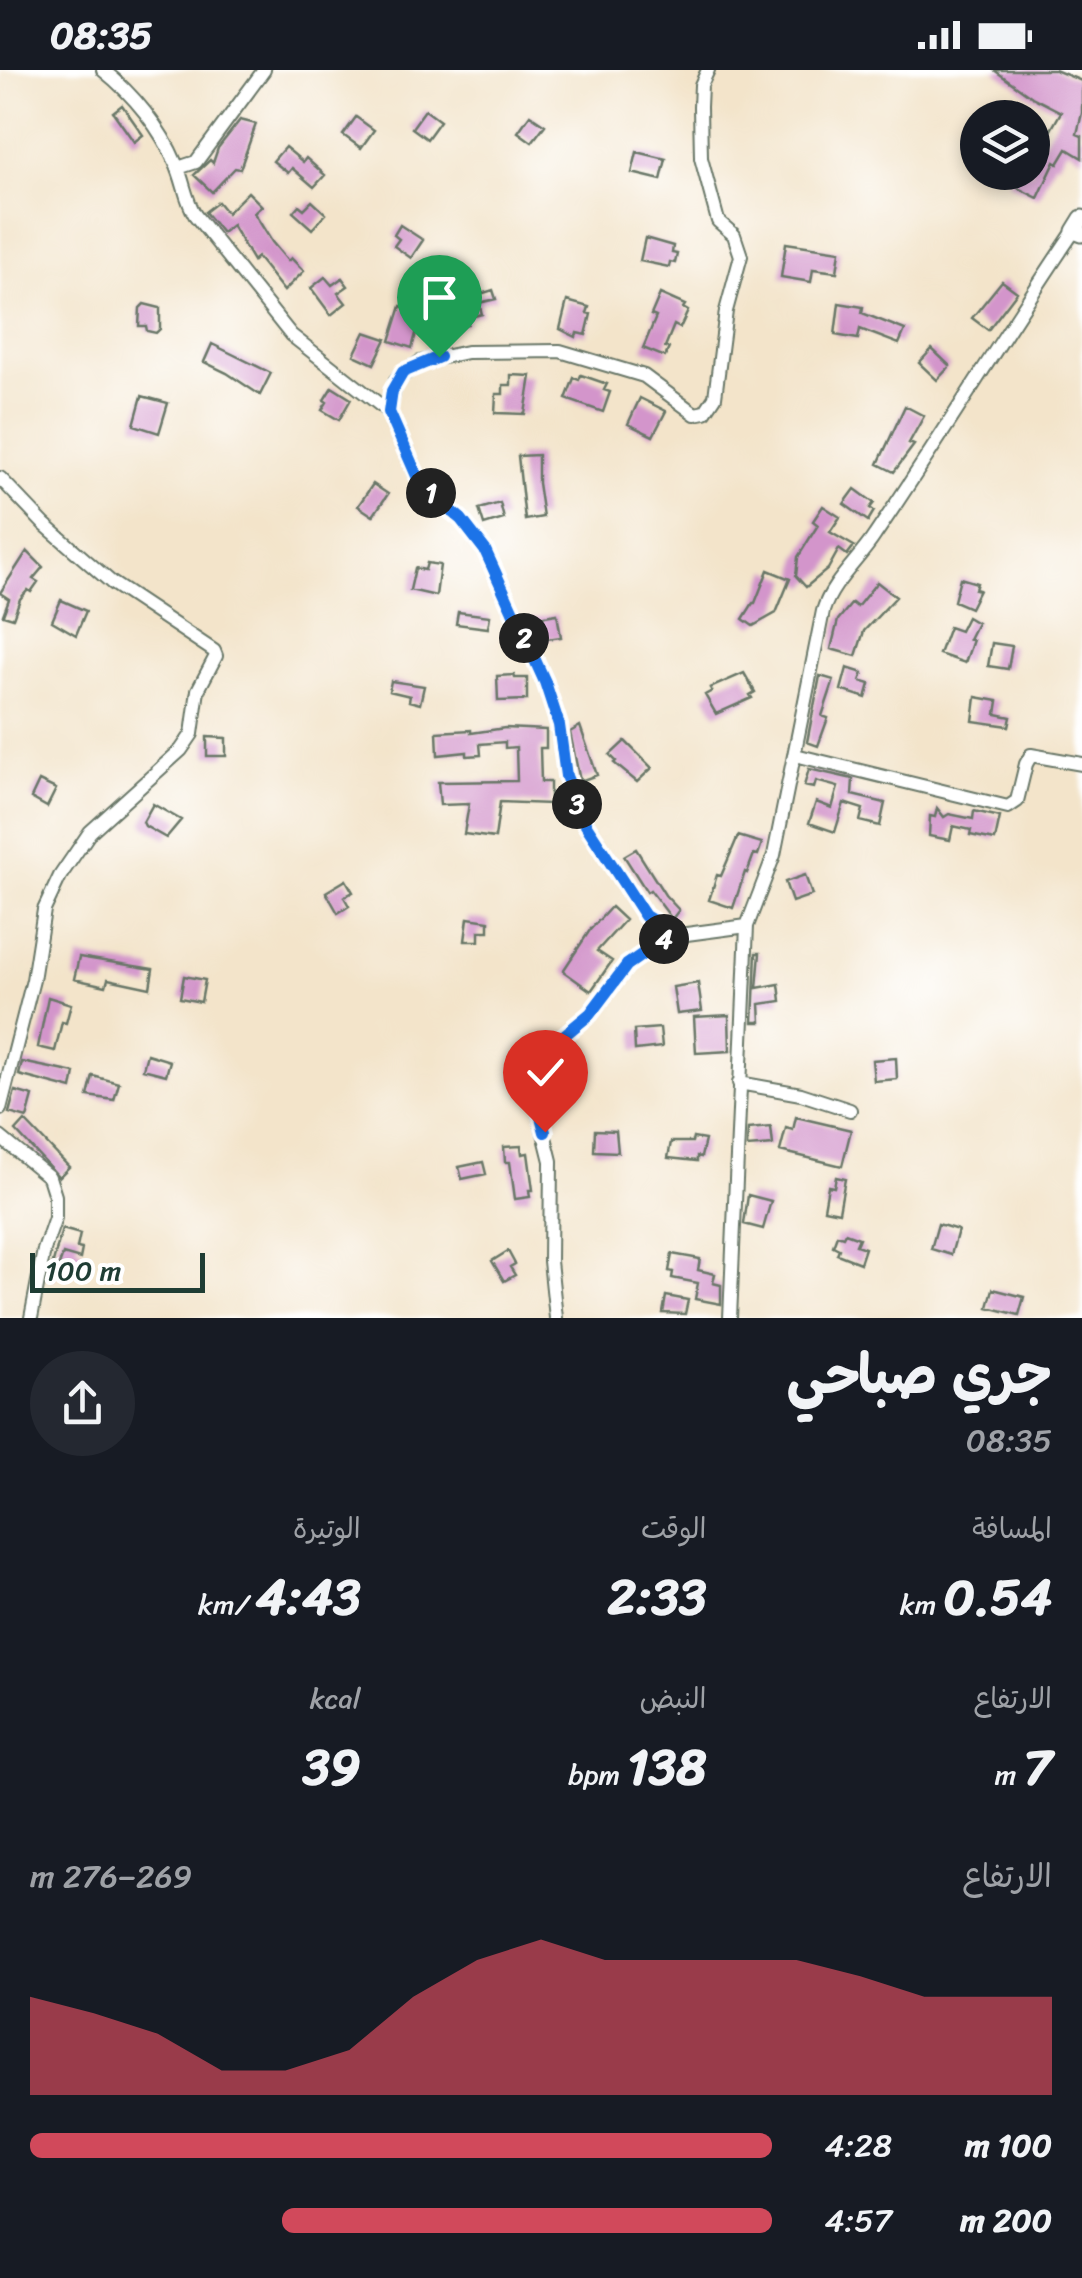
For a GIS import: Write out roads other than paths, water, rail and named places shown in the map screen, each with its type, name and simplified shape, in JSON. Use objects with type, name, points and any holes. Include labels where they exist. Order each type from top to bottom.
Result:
[{"type":"street","points":[[104,70],[124,87],[168,147],[186,201],[195,215],[291,335],[389,412],[417,476],[433,496],[461,519],[485,550],[545,682],[559,725],[566,776],[586,825],[645,916],[680,935],[747,926]]},
{"type":"street","points":[[178,168],[196,162],[264,70]]},
{"type":"street","points":[[389,412],[396,380],[410,366],[466,352],[539,351],[583,356],[644,376],[695,414],[705,412],[715,397],[726,310],[741,256],[734,235],[718,221],[701,158],[700,107],[708,70]]},
{"type":"street","points":[[730,1318],[747,926],[774,855],[827,598],[875,536],[990,354],[1079,228]]},
{"type":"street","points":[[0,478],[44,524],[112,583],[216,656],[198,690],[192,734],[181,750],[90,832],[60,876],[44,910],[33,980],[0,1110]]},
{"type":"street","points":[[795,755],[1008,808],[1017,801],[1032,754],[1082,764]]},
{"type":"street","points":[[556,1318],[550,1261],[552,1173],[532,1082],[535,1065],[544,1052],[590,1014],[627,965],[673,933]]},
{"type":"street","points":[[739,1083],[801,1094],[850,1110]]},
{"type":"street","points":[[0,1138],[49,1178],[56,1196],[31,1318]]}]
